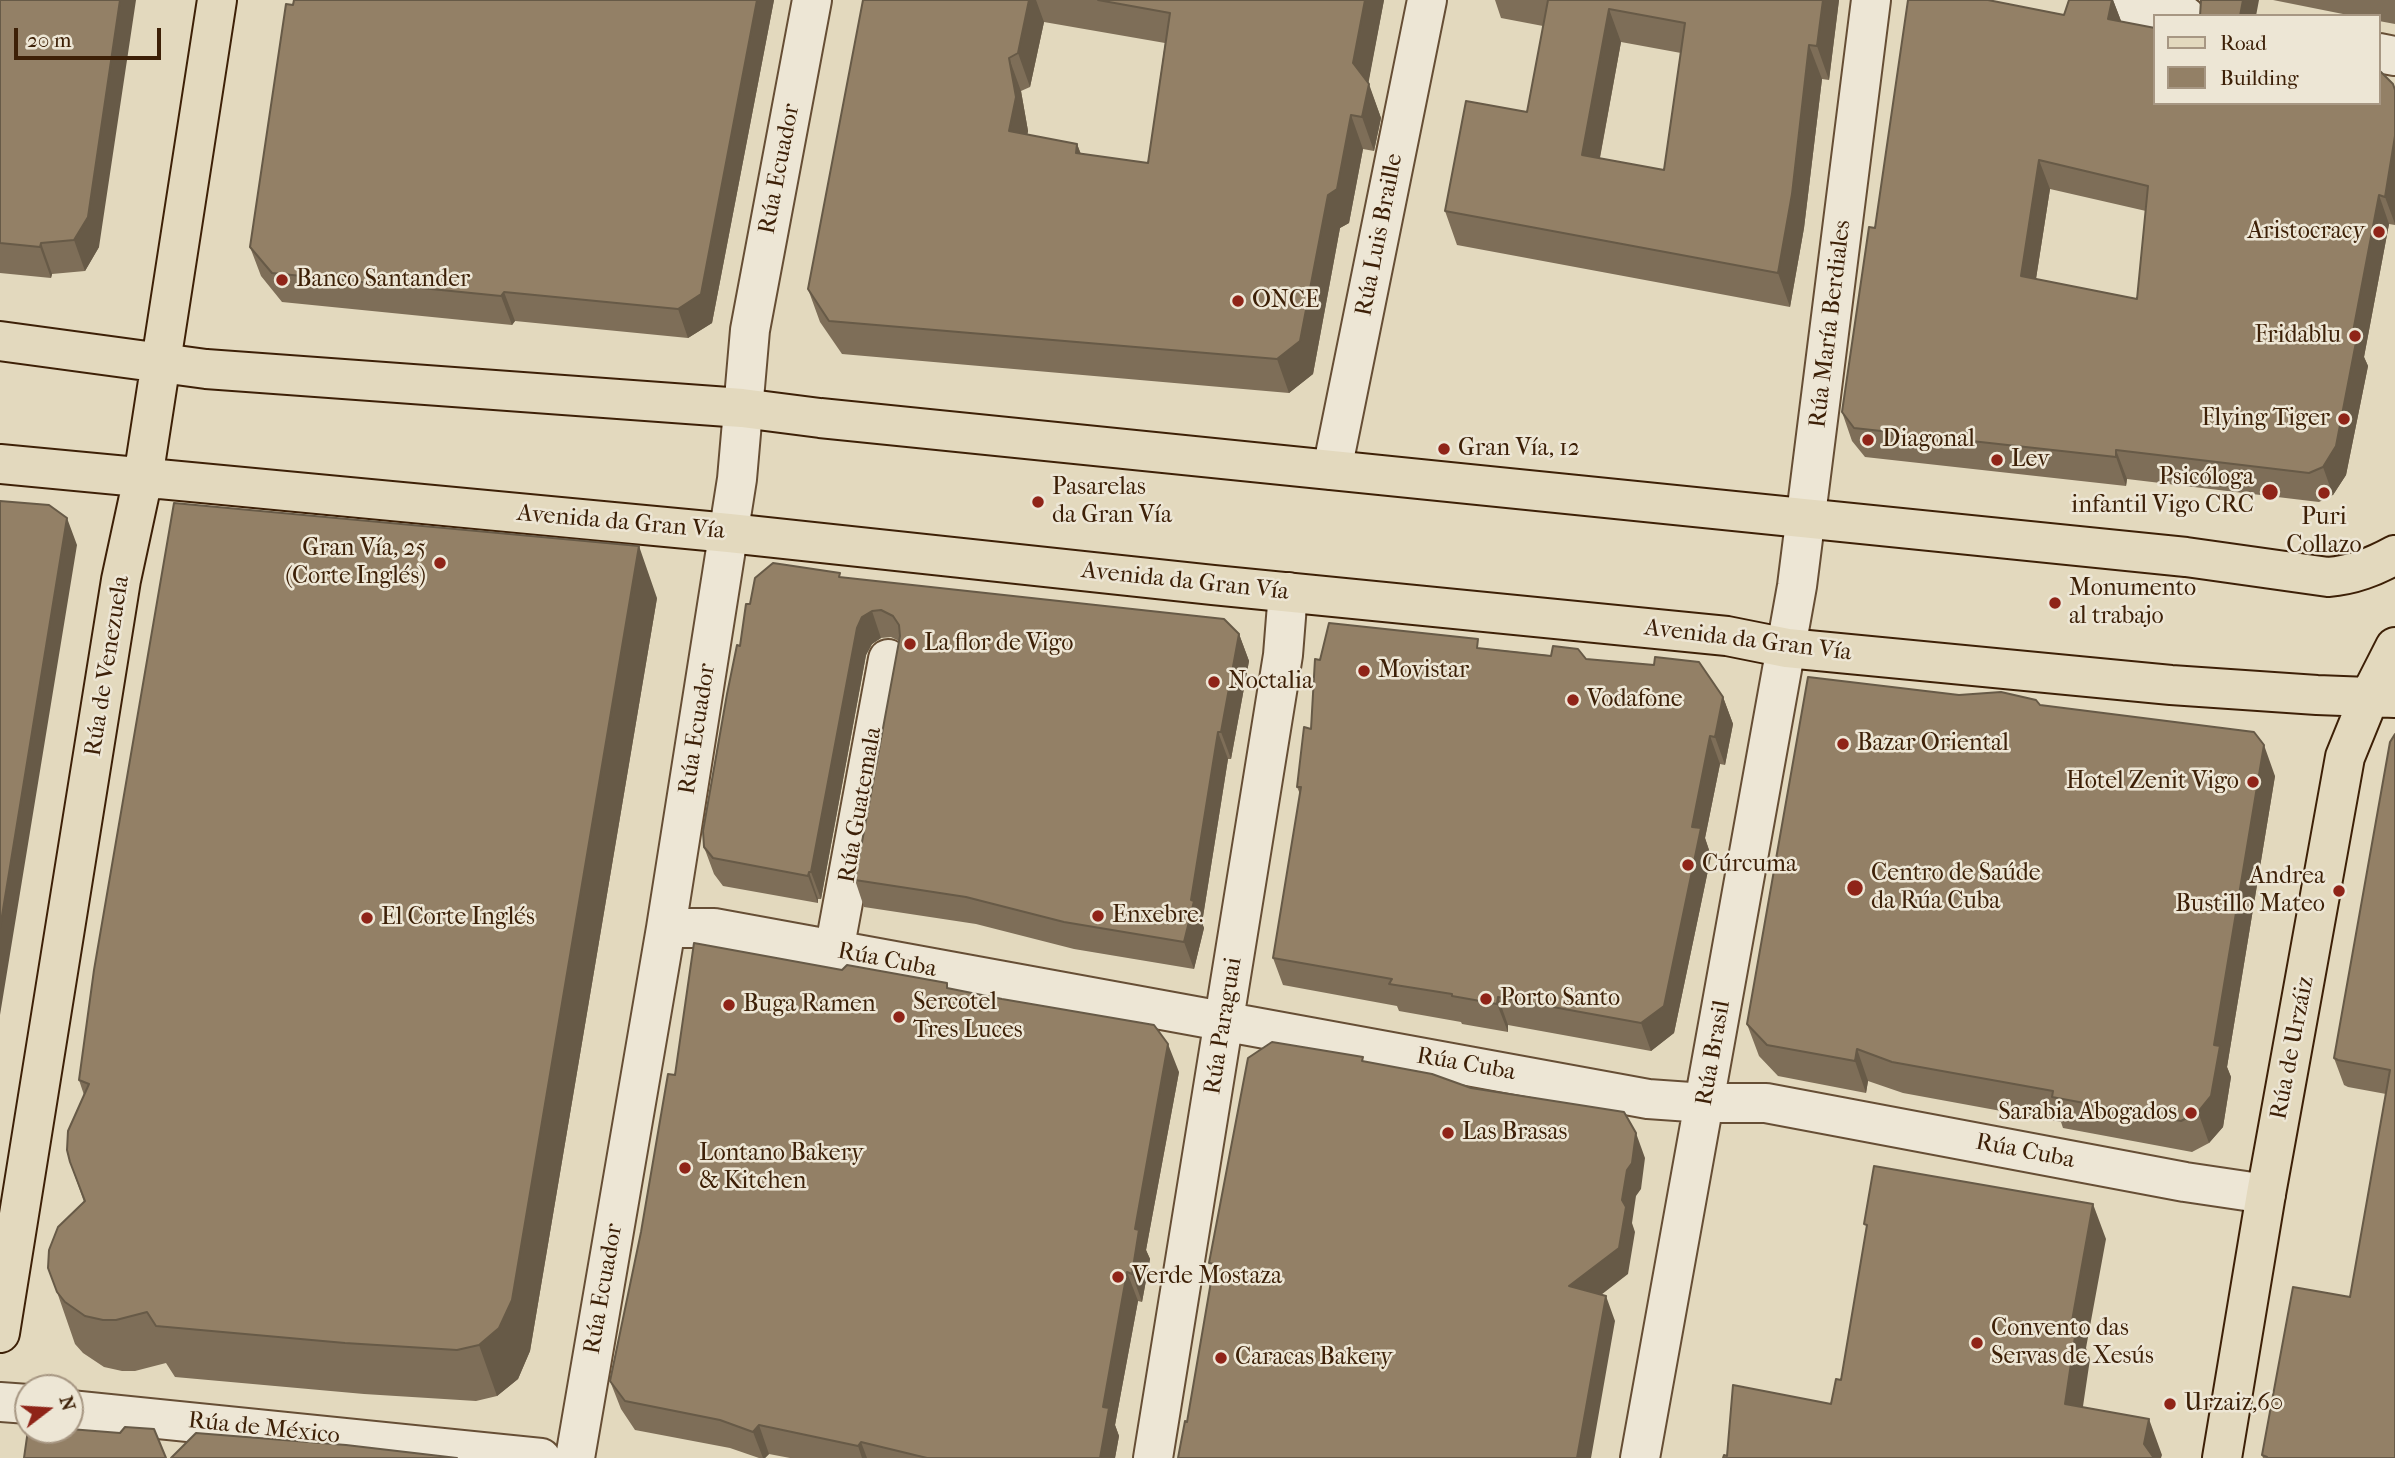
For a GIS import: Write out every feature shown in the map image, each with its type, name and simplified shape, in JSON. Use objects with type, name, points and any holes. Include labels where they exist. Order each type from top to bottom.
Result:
[{"type":"main road","name":"Rúa de Venezuela","points":[[0,1333],[121,580],[143,478],[217,0]]},
{"type":"main road","points":[[0,341],[206,369],[742,408],[2186,557],[2328,577],[2348,575],[2395,555]]},
{"type":"main road","name":"Avenida da Gran Vía","points":[[0,464],[729,533],[1288,593],[1727,636],[1787,648],[2171,685],[2382,698]]},
{"type":"main road","name":"Rúa de Urzáiz","points":[[2222,1458],[2266,1194],[2345,757],[2382,698],[2395,647]]},
{"type":"street","name":"Rúa Ecuador","points":[[575,1458],[666,928],[729,533],[737,479],[750,330],[812,0]]},
{"type":"street","name":"Rúa Luis Braille","points":[[1332,470],[1427,0]]},
{"type":"street","name":"Rúa María Berdiales","points":[[1787,648],[1807,517],[1871,0]]},
{"type":"street","points":[[2104,0],[2175,14]]},
{"type":"street","name":"Rúa Paraguai","points":[[1153,1458],[1283,655],[1288,593]]},
{"type":"street","name":"Rúa Brasil","points":[[1640,1458],[1787,648]]},
{"type":"street","name":"Rúa Guatemala","points":[[834,951],[888,659]]},
{"type":"street","name":"Rúa Cuba","points":[[666,928],[714,928],[1648,1099],[1766,1103],[2185,1182],[2266,1194]]},
{"type":"street","name":"Rúa de México","points":[[84,1410],[541,1458]]},
{"type":"building","points":[[0,0],[120,0],[88,217],[74,240],[41,243],[40,247],[0,243]]},
{"type":"building","points":[[294,0],[757,0],[701,294],[678,309],[504,292],[501,296],[272,273],[250,247],[286,4],[293,5]]},
{"type":"building","points":[[863,0],[1029,0],[1018,53],[1009,58],[1016,97],[1009,131],[1077,144],[1076,153],[1148,163],[1170,13],[1098,0],[1365,0],[1353,63],[1369,84],[1362,117],[1351,115],[1337,189],[1328,195],[1300,341],[1277,359],[829,321],[808,289]]},
{"type":"building","points":[[1548,0],[1823,0],[1817,46],[1809,45],[1792,194],[1778,273],[1445,211],[1466,101],[1527,112]],"holes":[[[1609,9],[1685,23],[1664,170],[1582,155]]]},
{"type":"building","points":[[1908,0],[1988,0],[2064,15],[2069,0],[2112,0],[2108,19],[2154,28],[2154,105],[2381,105],[2381,72],[2393,84],[2395,90],[2395,136],[2385,197],[2379,195],[2352,337],[2357,337],[2336,446],[2323,467],[2309,473],[2116,450],[2116,457],[1854,428],[1842,412],[1869,227],[1875,228]],"holes":[[[2039,160],[2148,186],[2137,299],[2021,276]]]},
{"type":"building","points":[[2201,0],[2243,0],[2240,14],[2200,14]]},
{"type":"building","points":[[0,501],[49,505],[67,518],[0,928]]},
{"type":"building","name":"El Corte Inglés","points":[[174,503],[639,546],[512,1300],[499,1328],[479,1345],[457,1350],[156,1326],[147,1312],[116,1320],[103,1320],[85,1316],[65,1302],[57,1292],[48,1268],[49,1250],[58,1227],[85,1201],[67,1150],[68,1131],[89,1084],[79,1080],[94,970]]},
{"type":"building","points":[[773,563],[840,573],[839,577],[1224,619],[1239,634],[1221,732],[1218,732],[1191,900],[1194,901],[1184,942],[1064,922],[966,897],[855,880],[900,636],[899,625],[893,616],[881,610],[872,611],[862,617],[857,628],[811,872],[808,876],[713,858],[704,847],[703,831],[727,694],[737,645],[740,646],[746,604],[750,604],[755,578]]},
{"type":"building","points":[[1329,623],[1478,639],[1477,648],[1551,656],[1553,646],[1578,649],[1586,659],[1654,665],[1655,657],[1699,662],[1723,697],[1715,737],[1710,736],[1692,827],[1701,828],[1664,1006],[1641,1023],[1498,997],[1497,1004],[1389,984],[1392,979],[1273,958],[1301,787],[1297,787],[1304,727],[1311,729],[1315,659],[1320,660]]},
{"type":"building","points":[[1808,677],[1959,695],[2001,692],[2036,700],[2040,705],[2254,732],[2264,745],[2214,1045],[2220,1046],[2211,1096],[2198,1112],[2181,1121],[2052,1097],[2053,1091],[1892,1062],[1857,1049],[1855,1061],[1767,1045],[1747,1024]]},
{"type":"building","points":[[2395,734],[2395,1458],[2267,1458],[2262,1455],[2293,1287],[2350,1297],[2390,1070],[2334,1058],[2390,742]]},
{"type":"building","points":[[694,943],[842,970],[847,965],[947,983],[947,988],[1002,999],[1154,1025],[1168,1044],[1135,1229],[1139,1230],[1132,1274],[1127,1272],[1103,1407],[1109,1408],[1100,1458],[927,1458],[861,1442],[858,1446],[759,1425],[753,1432],[720,1420],[625,1401],[610,1381],[641,1232],[668,1074],[675,1075]]},
{"type":"building","points":[[1272,1042],[1363,1057],[1362,1061],[1432,1074],[1471,1088],[1624,1112],[1636,1133],[1632,1163],[1627,1170],[1622,1200],[1626,1207],[1619,1248],[1569,1286],[1606,1296],[1577,1458],[1178,1458],[1185,1421],[1187,1422],[1214,1264],[1209,1263],[1248,1058]]},
{"type":"building","name":"Convento das Servas de Xesús","points":[[1874,1166],[2093,1204],[2072,1321],[2077,1323],[2065,1404],[2149,1419],[2144,1444],[2154,1458],[1723,1458],[1724,1455],[1727,1456],[1733,1385],[1831,1404],[1836,1379],[1841,1380]]},
{"type":"building","points":[[125,1427],[154,1429],[166,1458],[24,1458],[26,1444],[84,1444],[84,1430],[120,1433]]},
{"type":"building","points":[[196,1433],[346,1445],[457,1458],[171,1458]]},
{"type":"place","name":"Aristocracy","points":[[2379,232]]},
{"type":"place","name":"Banco Santander","points":[[282,280]]},
{"type":"place","name":"ONCE","points":[[1238,301]]},
{"type":"place","name":"Fridablu","points":[[2355,336]]},
{"type":"place","name":"Flying Tiger","points":[[2344,419]]},
{"type":"place","name":"Diagonal","points":[[1868,440]]},
{"type":"place","name":"Gran Vía, 12","points":[[1444,449]]},
{"type":"place","name":"Lev","points":[[1997,460]]},
{"type":"place","name":"Psicóloga infantil Vigo CRC","points":[[2270,492]]},
{"type":"place","name":"Puri Collazo","points":[[2324,493]]},
{"type":"place","name":"Pasarelas da Gran Vía","points":[[1038,502]]},
{"type":"place","name":"Gran Vía, 25 (Corte Inglés)","points":[[440,563]]},
{"type":"place","name":"Monumento al trabajo","points":[[2055,603]]},
{"type":"place","name":"La flor de Vigo","points":[[910,644]]},
{"type":"place","name":"Movistar","points":[[1364,671]]},
{"type":"place","name":"Noctalia","points":[[1214,682]]},
{"type":"place","name":"Vodafone","points":[[1573,700]]},
{"type":"place","name":"Bazar Oriental","points":[[1843,744]]},
{"type":"place","name":"Hotel Zenit Vigo","points":[[2253,782]]},
{"type":"place","name":"Cúrcuma","points":[[1688,865]]},
{"type":"place","name":"Centro de Saúde da Rúa Cuba","points":[[1855,888]]},
{"type":"place","name":"Andrea Bustillo Mateo","points":[[2339,891]]},
{"type":"place","name":"Enxebre.","points":[[1098,916]]},
{"type":"place","name":"El Corte Inglés","points":[[367,918]]},
{"type":"place","name":"Porto Santo","points":[[1486,999]]},
{"type":"place","name":"Buga Ramen","points":[[729,1005]]},
{"type":"place","name":"Sercotel Tres Luces","points":[[899,1017]]},
{"type":"place","name":"Sarabia Abogados","points":[[2191,1113]]},
{"type":"place","name":"Las Brasas","points":[[1448,1133]]},
{"type":"place","name":"Lontano Bakery & Kitchen","points":[[685,1168]]},
{"type":"place","name":"Verde Mostaza","points":[[1118,1277]]},
{"type":"place","name":"Convento das Servas de Xesús","points":[[1977,1343]]},
{"type":"place","name":"Caracas Bakery","points":[[1221,1358]]},
{"type":"place","name":"Urzaiz,60","points":[[2170,1404]]}]
